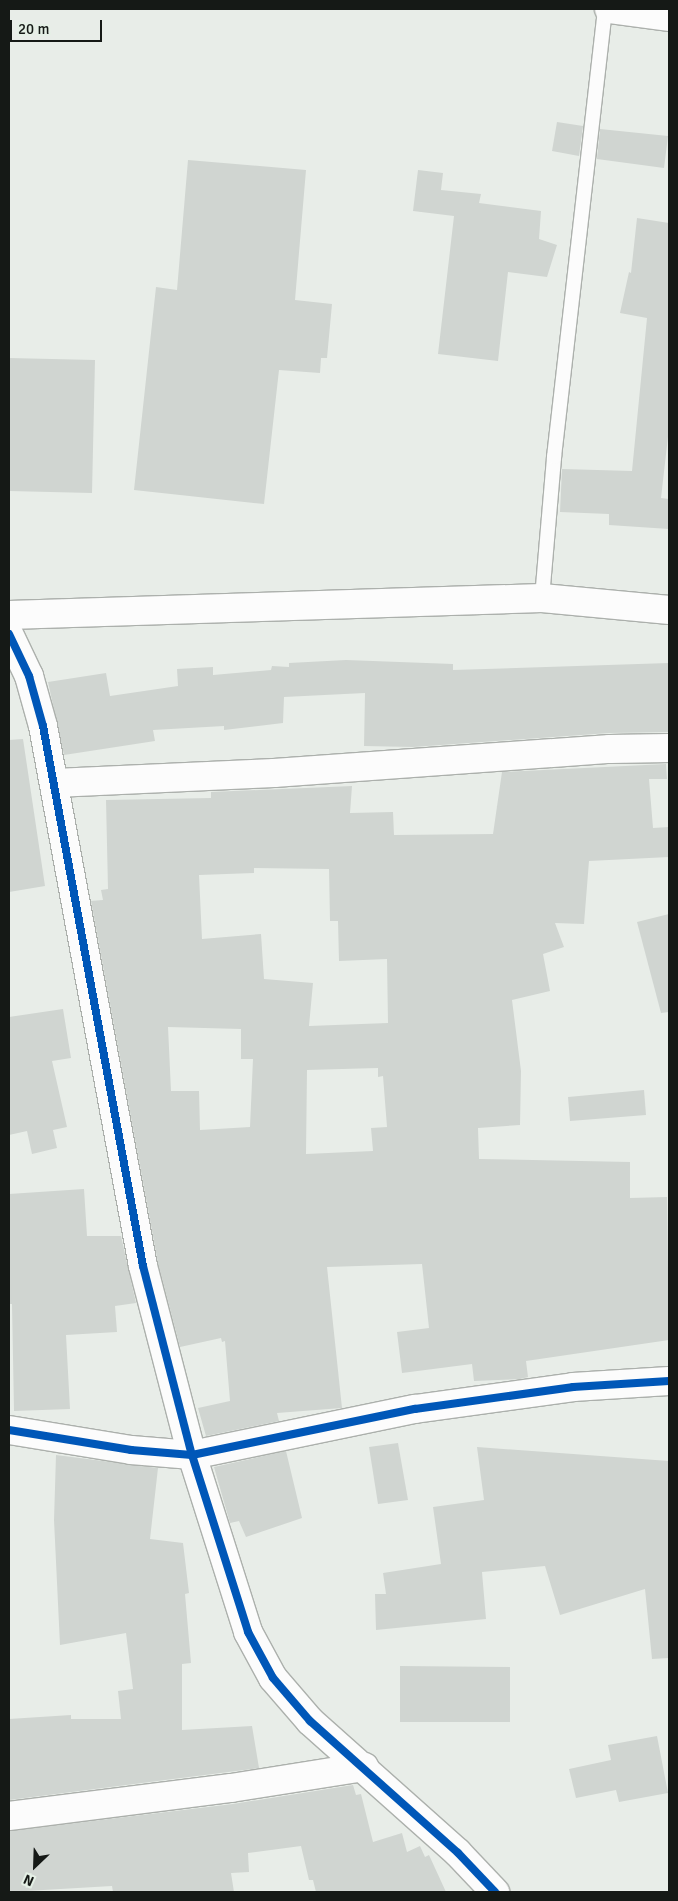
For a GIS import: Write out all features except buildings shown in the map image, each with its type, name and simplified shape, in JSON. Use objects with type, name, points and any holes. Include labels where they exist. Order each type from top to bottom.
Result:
[{"type":"main road","points":[[607,9],[669,16]]},
{"type":"main road","points":[[9,615],[542,598],[669,610]]},
{"type":"main road","points":[[9,634],[29,676],[55,783],[143,1266],[192,1455],[248,1632],[273,1678],[310,1721],[364,1767],[458,1854],[495,1892]]},
{"type":"main road","points":[[55,783],[669,748]]},
{"type":"main road","points":[[9,1430],[131,1450],[192,1455],[415,1409],[573,1387],[669,1381]]},
{"type":"main road","points":[[9,1816],[231,1788],[364,1767]]},
{"type":"lane","points":[[542,598],[554,457],[607,9]]},
{"type":"cycle path","points":[[9,634],[29,676],[43,726],[143,1266],[192,1455],[248,1632],[273,1678],[310,1721],[458,1853],[495,1892]]},
{"type":"cycle path","points":[[9,1430],[131,1450],[192,1455],[415,1409],[573,1387],[669,1381]]}]
